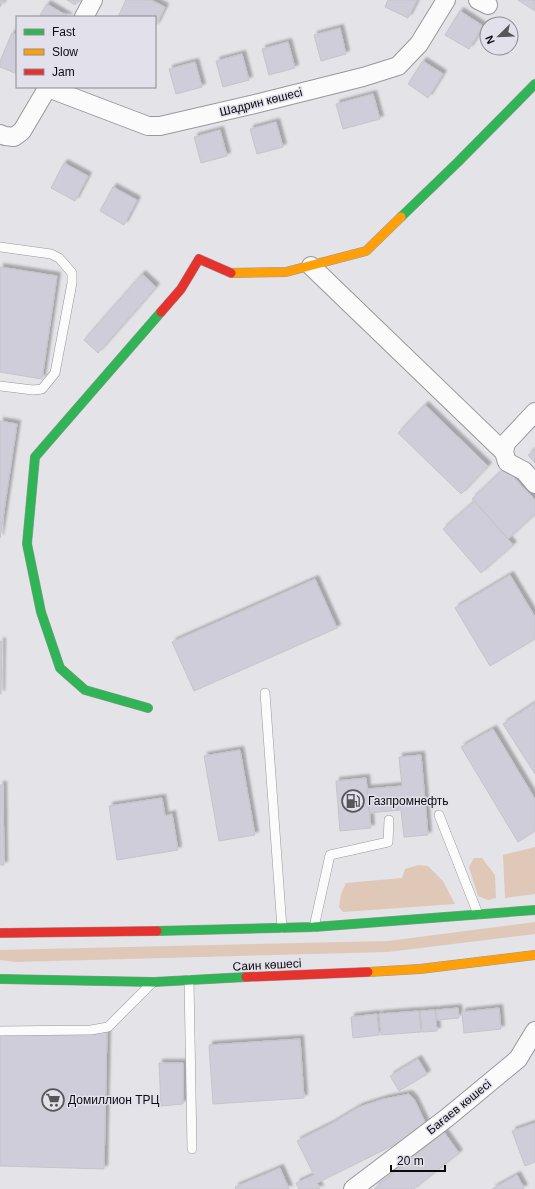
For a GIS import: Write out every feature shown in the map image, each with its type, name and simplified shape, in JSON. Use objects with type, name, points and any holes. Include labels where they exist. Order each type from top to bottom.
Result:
[{"type":"main road","points":[[148,708],[85,690],[60,668],[41,612],[27,544],[35,457],[181,289],[199,259],[229,273],[286,272],[366,251],[458,162],[535,84]]},
{"type":"main road","points":[[0,933],[198,931],[314,927],[535,910]]},
{"type":"main road","name":"Саин көшесі","points":[[0,979],[154,982],[420,969],[534,960]]},
{"type":"street","points":[[85,16],[93,0]]},
{"type":"street","name":"Шадрин көшесі","points":[[51,88],[148,126],[160,126],[363,77],[398,66],[419,44],[446,0]]},
{"type":"street","points":[[7,136],[22,131],[47,88]]},
{"type":"street","points":[[311,266],[504,452]]},
{"type":"street","points":[[535,412],[506,443],[504,452],[507,462],[524,471],[535,484]]},
{"type":"street","name":"Бағаев көшесі","points":[[353,1189],[448,1117],[518,1059],[535,1031]]},
{"type":"lane","points":[[0,247],[51,254],[59,258],[72,273],[72,283],[55,373],[46,386],[42,389],[33,390],[0,386]]},
{"type":"lane","points":[[265,693],[282,928]]},
{"type":"lane","points":[[439,815],[479,915]]},
{"type":"lane","points":[[314,927],[330,855],[388,842],[389,820]]},
{"type":"lane","points":[[189,980],[192,1149]]},
{"type":"lane","points":[[0,1031],[90,1030],[108,1027],[154,982]]},
{"type":"shaded area","points":[[535,847],[535,894],[505,898],[503,855]]},
{"type":"shaded area","points":[[474,858],[482,858],[495,875],[496,898],[488,900],[478,896],[469,867]]},
{"type":"shaded area","points":[[418,865],[428,866],[443,881],[455,904],[343,912],[339,907],[341,894],[346,883],[402,878],[405,869]]},
{"type":"shaded area","points":[[535,922],[535,934],[388,952],[15,962],[0,960],[0,950],[388,941]]},
{"type":"building","points":[[0,0],[4,0],[0,7]]},
{"type":"building","points":[[67,0],[79,0],[75,5]]},
{"type":"building","points":[[126,0],[151,0],[165,7],[156,25],[156,16],[118,16]]},
{"type":"building","points":[[388,0],[417,0],[408,18],[385,7]]},
{"type":"building","points":[[518,0],[535,0],[535,11]]},
{"type":"building","points":[[47,4],[67,16],[40,16]]},
{"type":"building","points":[[460,11],[479,23],[479,33],[469,49],[445,35]]},
{"type":"building","points":[[340,28],[346,54],[321,61],[314,35]]},
{"type":"building","points":[[12,33],[16,35],[16,74],[0,67],[0,61]]},
{"type":"building","points":[[288,42],[295,68],[269,75],[262,49]]},
{"type":"building","points":[[242,54],[249,80],[223,87],[216,61]]},
{"type":"building","points":[[423,61],[443,74],[428,98],[408,84]]},
{"type":"building","points":[[195,62],[202,87],[176,94],[169,69]]},
{"type":"building","points":[[373,94],[380,119],[343,129],[336,104]]},
{"type":"building","points":[[276,122],[283,147],[257,154],[250,129]]},
{"type":"building","points":[[220,130],[227,156],[201,163],[194,137]]},
{"type":"building","points":[[64,163],[88,176],[75,201],[51,188]]},
{"type":"building","points":[[113,187],[137,200],[124,225],[100,211]]},
{"type":"building","points":[[0,267],[57,276],[42,379],[0,372]]},
{"type":"building","points":[[142,274],[156,287],[98,353],[84,340]]},
{"type":"building","points":[[425,405],[488,466],[461,494],[398,433]]},
{"type":"building","points":[[0,421],[17,424],[0,538]]},
{"type":"building","points":[[535,449],[535,463],[528,455]]},
{"type":"building","points":[[505,468],[535,500],[535,514],[508,539],[472,499]]},
{"type":"building","points":[[475,501],[513,545],[481,573],[443,529]]},
{"type":"building","points":[[510,575],[535,617],[535,639],[490,666],[455,608]]},
{"type":"building","points":[[315,579],[337,628],[194,691],[172,642]]},
{"type":"building","points":[[0,641],[2,642],[1,694],[0,694]]},
{"type":"building","points":[[535,703],[535,774],[503,724]]},
{"type":"building","points":[[493,729],[535,799],[535,831],[518,842],[461,747]]},
{"type":"building","points":[[240,750],[255,835],[219,841],[204,756]]},
{"type":"building","points":[[421,755],[428,835],[404,837],[401,810],[369,813],[367,789],[402,786],[399,757]]},
{"type":"building","name":"Газпромнефть","points":[[366,778],[371,828],[340,831],[336,781]]},
{"type":"building","points":[[0,785],[3,785],[4,865],[0,865]]},
{"type":"building","points":[[162,798],[165,816],[172,814],[178,850],[117,860],[109,806]]},
{"type":"building","points":[[458,1008],[459,1018],[437,1020],[436,1010]]},
{"type":"building","points":[[499,1008],[501,1029],[464,1033],[462,1012]]},
{"type":"building","points":[[435,1010],[437,1031],[422,1032],[420,1011]]},
{"type":"building","points":[[419,1011],[421,1032],[381,1035],[379,1014]]},
{"type":"building","points":[[377,1014],[379,1035],[353,1038],[351,1017]]},
{"type":"building","name":"Домиллион ТРЦ","points":[[107,1032],[104,1169],[0,1166],[0,1034]]},
{"type":"building","points":[[300,1039],[304,1098],[213,1104],[209,1045]]},
{"type":"building","points":[[418,1059],[427,1074],[399,1091],[390,1076]]},
{"type":"building","points":[[159,1063],[183,1063],[183,1104],[161,1106]]},
{"type":"building","points":[[409,1094],[414,1099],[428,1128],[317,1183],[320,1189],[299,1189],[296,1183],[314,1175],[297,1141],[331,1124],[359,1107],[384,1099]]},
{"type":"building","points":[[535,1123],[535,1162],[525,1166],[512,1131]]},
{"type":"building","points":[[444,1132],[459,1153],[414,1189],[374,1189]]},
{"type":"building","points":[[280,1168],[289,1189],[236,1189],[235,1187]]},
{"type":"building","points":[[517,1175],[524,1188],[523,1189],[492,1189]]},
{"type":"traffic: fast","points":[[401,217],[535,84]]},
{"type":"traffic: fast","points":[[148,708],[85,690],[60,668],[41,612],[27,544],[35,457],[161,312]]},
{"type":"traffic: fast","points":[[157,931],[314,927],[535,910]]},
{"type":"traffic: fast","points":[[0,979],[154,982],[246,977]]},
{"type":"traffic: slow","points":[[231,273],[286,272],[366,251],[401,217]]},
{"type":"traffic: slow","points":[[368,972],[420,969],[535,955]]},
{"type":"traffic: jam","points":[[161,312],[181,289],[199,259],[231,273]]},
{"type":"traffic: jam","points":[[0,933],[157,931]]},
{"type":"traffic: jam","points":[[246,977],[368,972]]},
{"type":"place","name":"Газпромнефть","points":[[353,801]]},
{"type":"place","name":"Домиллион ТРЦ","points":[[53,1100]]}]
